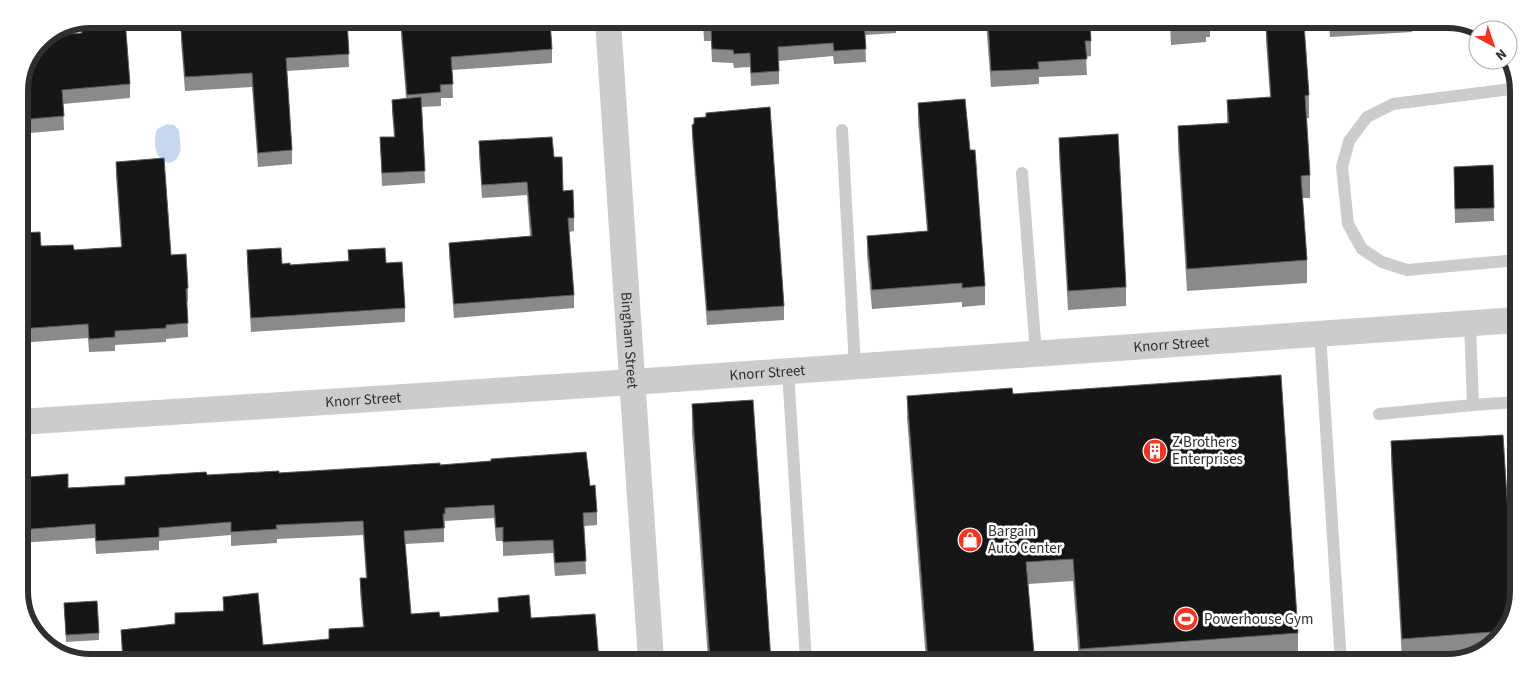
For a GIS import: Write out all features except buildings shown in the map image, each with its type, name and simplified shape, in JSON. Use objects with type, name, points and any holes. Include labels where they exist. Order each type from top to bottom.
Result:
[{"type":"street","name":"Bingham Street","points":[[608,27],[651,654]]},
{"type":"street","name":"Knorr Street","points":[[28,421],[855,367],[1510,321]]},
{"type":"lane","points":[[1510,89],[1392,104],[1367,117],[1349,141],[1342,167],[1348,224],[1362,249],[1382,262],[1407,270],[1510,261]]},
{"type":"lane","points":[[842,130],[855,367]]},
{"type":"lane","points":[[1022,173],[1036,353]]},
{"type":"lane","points":[[1470,324],[1473,405]]},
{"type":"lane","points":[[1320,334],[1339,654]]},
{"type":"lane","points":[[788,371],[806,654]]},
{"type":"lane","points":[[1379,414],[1510,402]]},
{"type":"water","points":[[167,124],[174,125],[179,130],[181,145],[180,154],[170,163],[161,159],[155,145],[157,129]]},
{"type":"place","name":"Z Brothers Enterprises","points":[[1155,451]]},
{"type":"place","name":"Bargain Auto Center","points":[[970,540]]},
{"type":"place","name":"Powerhouse Gym","points":[[1186,619]]}]
